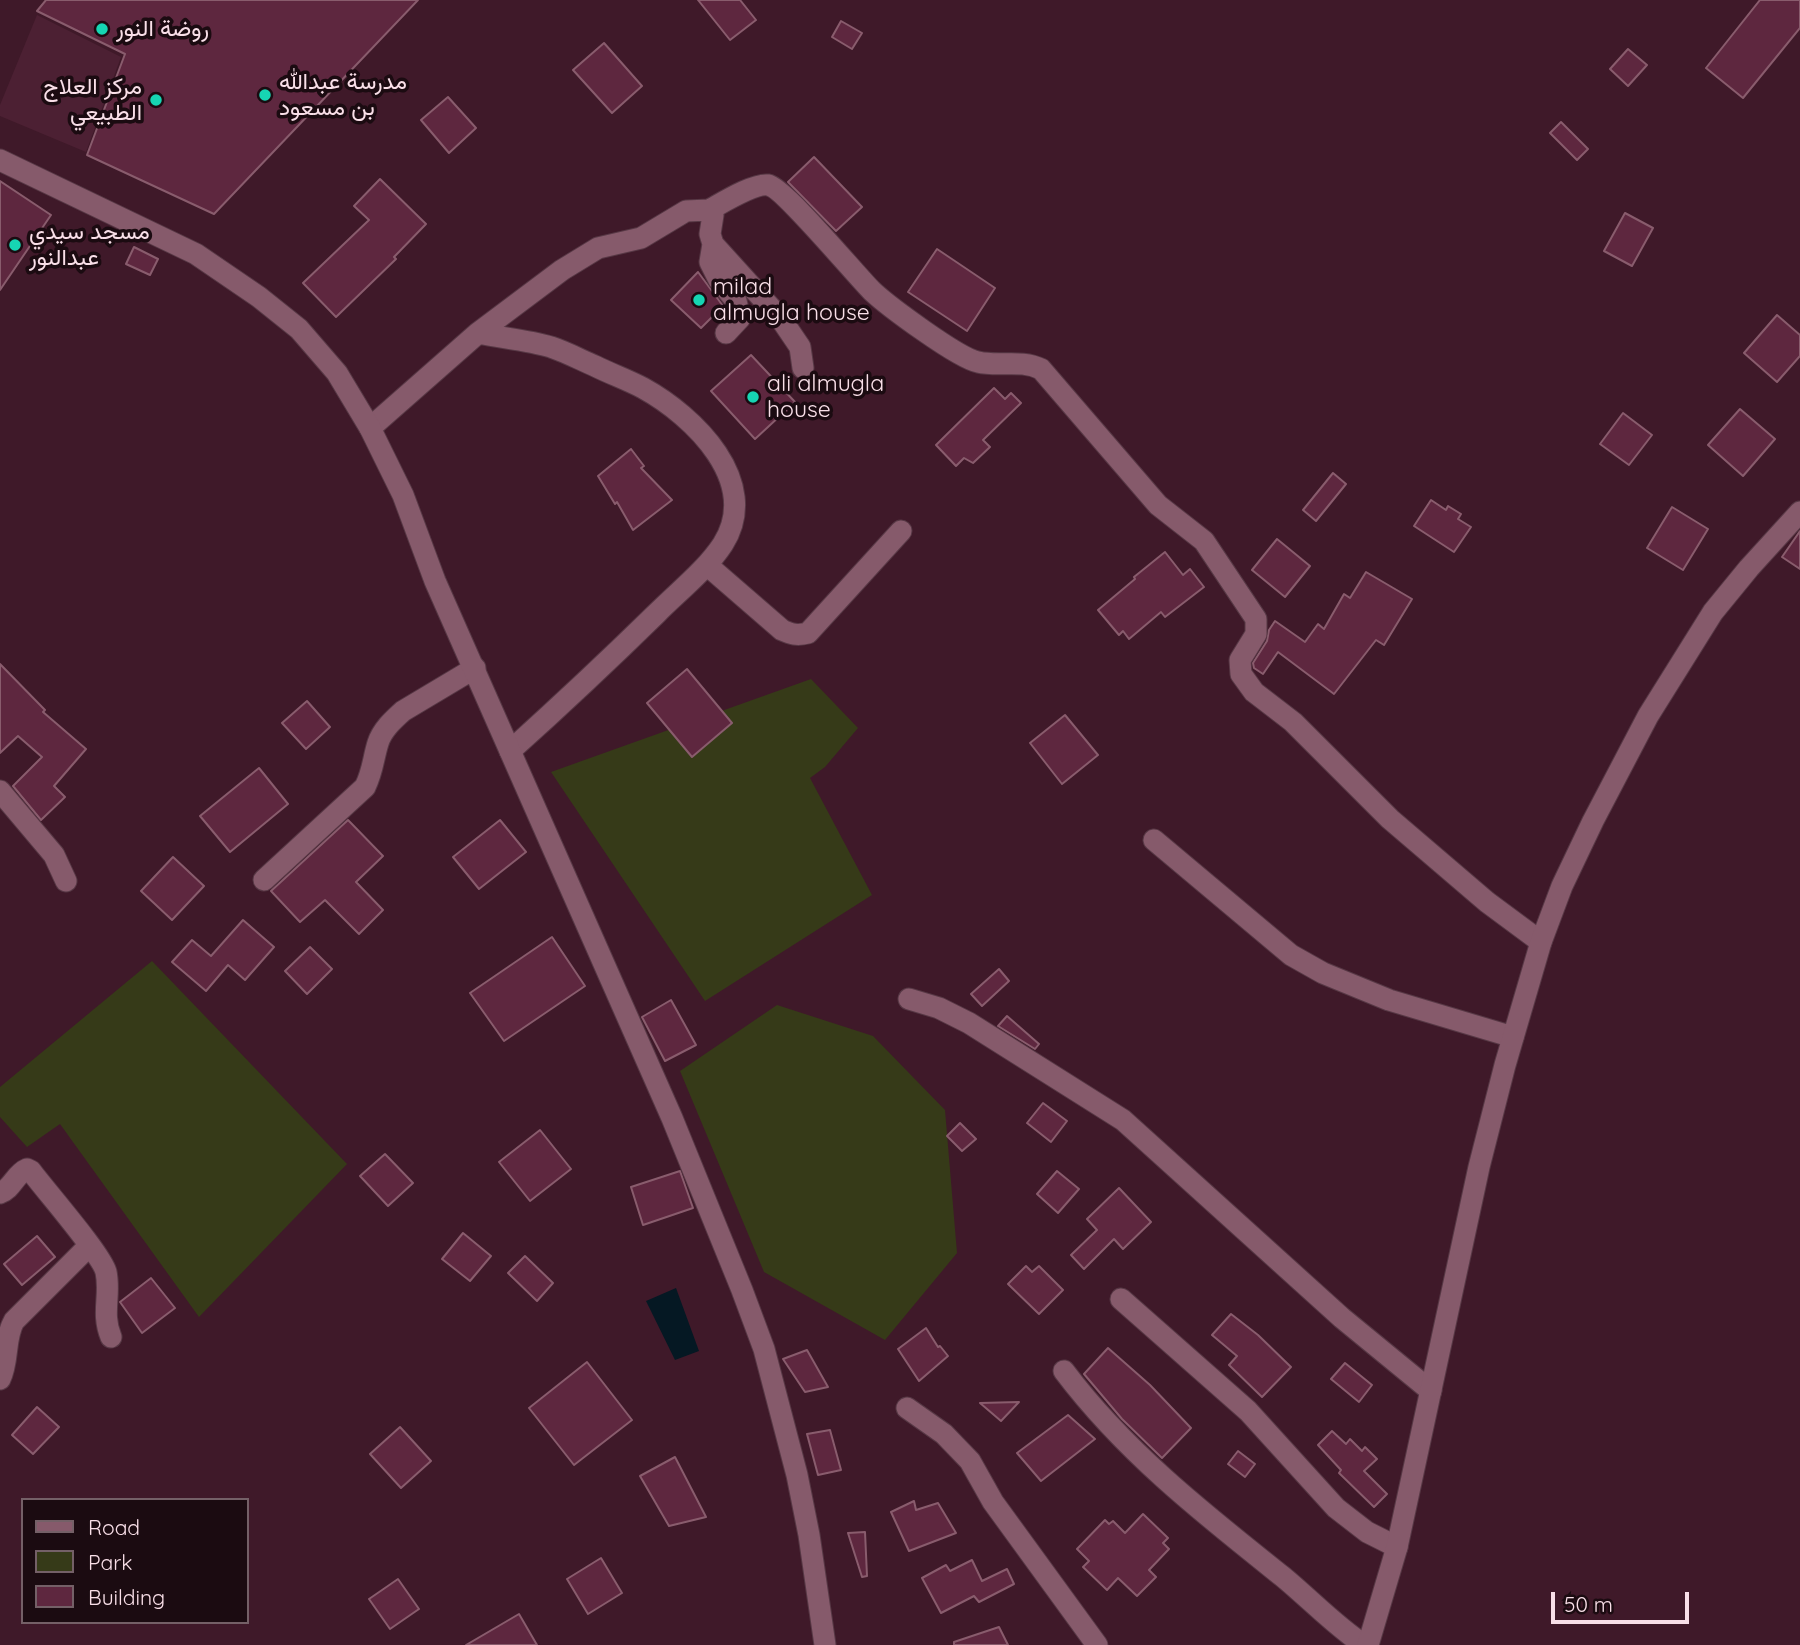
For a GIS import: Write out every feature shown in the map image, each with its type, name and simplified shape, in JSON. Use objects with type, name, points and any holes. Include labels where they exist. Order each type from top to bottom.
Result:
[{"type":"street","points":[[0,160],[196,254],[259,297],[299,329],[337,373],[370,428],[403,495],[435,581],[672,1118],[764,1349],[804,1511],[825,1645]]},
{"type":"street","points":[[370,428],[478,333],[562,270],[597,248],[641,238],[686,212],[709,210],[766,184],[775,187],[799,209],[874,293],[912,322],[973,360],[986,363],[1023,363],[1041,369],[1158,505],[1204,541],[1256,619],[1256,634],[1240,660],[1241,674],[1254,692],[1293,722],[1399,828],[1487,902],[1541,942]]},
{"type":"street","points":[[709,210],[713,215],[710,234],[713,244],[781,319],[800,347],[803,368]]},
{"type":"street","points":[[713,244],[710,262],[719,280],[736,301],[740,318],[726,333]]},
{"type":"street","points":[[478,333],[552,347],[643,388],[676,410],[700,434],[724,463],[734,489],[732,523],[724,543],[707,565],[510,751]]},
{"type":"street","points":[[1064,1371],[1117,1434],[1187,1501],[1285,1579],[1343,1631],[1366,1645],[1397,1547],[1477,1179],[1513,1037],[1541,942],[1562,886],[1648,716],[1713,612],[1800,512]]},
{"type":"street","points":[[707,565],[782,630],[792,635],[802,635],[808,633],[901,531]]},
{"type":"street","points":[[264,880],[365,787],[374,766],[378,741],[393,720],[403,711],[475,668]]},
{"type":"street","points":[[0,791],[54,855],[66,881]]},
{"type":"street","points":[[1154,841],[1291,955],[1323,973],[1389,1000],[1513,1037]]},
{"type":"street","points":[[909,999],[939,1008],[969,1023],[1123,1120],[1332,1309],[1431,1391]]},
{"type":"street","points":[[0,1194],[22,1171],[31,1171],[89,1246],[106,1272],[106,1317],[111,1338]]},
{"type":"street","points":[[0,1379],[5,1368],[9,1332],[14,1321],[89,1246]]},
{"type":"street","points":[[1121,1299],[1248,1411],[1336,1508],[1367,1532],[1397,1547]]},
{"type":"street","points":[[907,1408],[944,1434],[970,1461],[993,1502],[1097,1645]]},
{"type":"shaded area","points":[[37,15],[121,57],[86,152],[0,116],[0,105]]},
{"type":"green space","points":[[811,679],[858,728],[825,767],[810,778],[872,895],[705,1001],[551,772]]},
{"type":"green space","points":[[152,961],[347,1164],[199,1317],[60,1124],[27,1147],[0,1117],[0,1087]]},
{"type":"green space","points":[[777,1005],[873,1036],[945,1110],[957,1253],[885,1340],[764,1272],[680,1071]]},
{"type":"water","points":[[676,1288],[699,1351],[675,1360],[646,1301]]},
{"type":"building","points":[[46,0],[418,0],[214,214],[87,155],[125,54],[37,11]]},
{"type":"building","points":[[698,0],[740,0],[756,20],[730,40]]},
{"type":"building","points":[[1760,0],[1800,0],[1800,28],[1743,98],[1706,68]]},
{"type":"building","points":[[841,21],[862,33],[852,49],[832,37]]},
{"type":"building","points":[[604,43],[642,86],[612,113],[573,70]]},
{"type":"building","points":[[1628,49],[1647,65],[1628,86],[1610,69]]},
{"type":"building","points":[[448,97],[476,128],[449,153],[421,120]]},
{"type":"building","points":[[1561,122],[1588,149],[1577,160],[1550,133]]},
{"type":"building","points":[[814,157],[862,207],[836,231],[788,182]]},
{"type":"building","points":[[380,179],[426,224],[394,257],[396,259],[336,317],[303,283],[369,220],[354,206]]},
{"type":"building","name":"مسجد سيدي عبدالنور","points":[[0,181],[51,215],[0,290]]},
{"type":"building","points":[[1625,213],[1653,228],[1632,266],[1604,251]]},
{"type":"building","points":[[134,247],[158,259],[150,275],[126,264]]},
{"type":"building","points":[[937,249],[995,288],[967,331],[908,292]]},
{"type":"building","name":"milad almugla house","points":[[698,272],[723,306],[701,328],[671,300]]},
{"type":"building","points":[[1777,315],[1800,335],[1800,356],[1777,382],[1744,353]]},
{"type":"building","name":"ali almugla house","points":[[751,355],[795,402],[755,439],[711,391]]},
{"type":"building","points":[[994,388],[1005,399],[1011,393],[1021,403],[983,440],[990,447],[973,463],[964,458],[956,466],[936,445]]},
{"type":"building","points":[[1740,409],[1775,439],[1743,476],[1708,445]]},
{"type":"building","points":[[1623,413],[1652,435],[1629,465],[1600,444]]},
{"type":"building","points":[[631,449],[644,466],[641,468],[672,500],[633,530],[598,476]]},
{"type":"building","points":[[1333,473],[1346,484],[1316,521],[1303,510]]},
{"type":"building","points":[[1431,500],[1446,510],[1448,506],[1461,514],[1458,519],[1471,527],[1454,552],[1414,526]]},
{"type":"building","points":[[1672,507],[1708,529],[1683,570],[1647,548]]},
{"type":"building","points":[[1800,531],[1800,569],[1782,557]]},
{"type":"building","points":[[1277,539],[1310,566],[1285,597],[1252,570]]},
{"type":"building","points":[[1165,552],[1183,575],[1190,569],[1204,587],[1165,617],[1161,612],[1129,639],[1123,631],[1119,635],[1098,610]]},
{"type":"building","points":[[1366,572],[1412,599],[1384,645],[1376,640],[1334,694],[1278,652],[1263,674],[1254,668],[1253,663],[1267,641],[1269,630],[1275,621],[1305,642],[1318,624],[1324,629],[1344,594],[1350,598]]},
{"type":"building","points":[[0,664],[45,710],[43,712],[86,749],[54,786],[65,797],[41,820],[13,786],[42,757],[18,736],[0,753]]},
{"type":"building","points":[[687,669],[732,723],[692,757],[647,703]]},
{"type":"building","points":[[307,701],[330,727],[306,749],[282,723]]},
{"type":"building","points":[[1065,715],[1098,755],[1062,784],[1030,743]]},
{"type":"building","points":[[259,768],[288,804],[230,852],[200,816]]},
{"type":"building","points":[[348,820],[383,856],[356,882],[383,910],[359,934],[325,900],[300,922],[271,891]]},
{"type":"building","points":[[500,820],[526,852],[479,889],[453,857]]},
{"type":"building","points":[[173,857],[204,886],[172,920],[141,891]]},
{"type":"building","points":[[243,920],[274,947],[245,980],[228,965],[206,991],[172,962],[192,940],[211,956]]},
{"type":"building","points":[[552,937],[585,986],[504,1041],[470,993]]},
{"type":"building","points":[[310,947],[332,969],[307,994],[285,971]]},
{"type":"building","points":[[999,969],[1009,981],[982,1006],[971,994]]},
{"type":"building","points":[[671,1000],[696,1045],[665,1061],[642,1017]]},
{"type":"building","points":[[1007,1016],[1039,1044],[1035,1049],[998,1026]]},
{"type":"building","points":[[1043,1103],[1067,1121],[1051,1142],[1027,1123]]},
{"type":"building","points":[[960,1123],[976,1139],[962,1151],[947,1136]]},
{"type":"building","points":[[540,1130],[571,1169],[530,1201],[499,1162]]},
{"type":"building","points":[[385,1154],[413,1183],[388,1206],[360,1176]]},
{"type":"building","points":[[680,1171],[693,1208],[643,1225],[631,1187]]},
{"type":"building","points":[[1057,1171],[1079,1189],[1058,1213],[1037,1194]]},
{"type":"building","points":[[1119,1188],[1151,1222],[1123,1249],[1114,1239],[1084,1269],[1071,1255],[1097,1230],[1087,1219]]},
{"type":"building","points":[[463,1233],[491,1256],[470,1281],[442,1259]]},
{"type":"building","points":[[37,1236],[55,1257],[22,1285],[4,1264]]},
{"type":"building","points":[[525,1256],[553,1283],[537,1301],[508,1273]]},
{"type":"building","points":[[1026,1266],[1032,1272],[1039,1266],[1063,1290],[1039,1314],[1008,1284]]},
{"type":"building","points":[[151,1278],[175,1308],[142,1333],[120,1302]]},
{"type":"building","points":[[1231,1314],[1258,1335],[1291,1367],[1262,1397],[1229,1365],[1237,1356],[1212,1335]]},
{"type":"building","points":[[926,1328],[938,1347],[948,1356],[919,1381],[898,1349]]},
{"type":"building","points":[[1108,1348],[1150,1385],[1191,1428],[1162,1458],[1122,1419],[1084,1374]]},
{"type":"building","points":[[807,1350],[828,1387],[805,1392],[783,1359]]},
{"type":"building","points":[[587,1362],[632,1420],[574,1465],[529,1408]]},
{"type":"building","points":[[1345,1363],[1372,1385],[1359,1402],[1331,1379]]},
{"type":"building","points":[[1019,1402],[1001,1421],[980,1403]]},
{"type":"building","points":[[37,1407],[59,1427],[33,1454],[12,1435]]},
{"type":"building","points":[[1068,1415],[1095,1439],[1041,1481],[1017,1453]]},
{"type":"building","points":[[400,1427],[431,1461],[401,1488],[370,1454]]},
{"type":"building","points":[[830,1430],[841,1470],[818,1475],[807,1434]]},
{"type":"building","points":[[1332,1431],[1346,1444],[1350,1439],[1362,1451],[1365,1447],[1377,1459],[1364,1471],[1387,1494],[1374,1507],[1339,1473],[1341,1470],[1318,1445]]},
{"type":"building","points":[[1238,1451],[1255,1464],[1245,1477],[1228,1464]]},
{"type":"building","points":[[675,1457],[706,1517],[669,1526],[640,1476]]},
{"type":"building","points":[[914,1501],[916,1510],[938,1503],[956,1533],[909,1551],[891,1512]]},
{"type":"building","points":[[1143,1514],[1168,1538],[1163,1543],[1169,1549],[1149,1570],[1156,1577],[1137,1596],[1118,1578],[1107,1590],[1083,1567],[1089,1561],[1077,1549],[1105,1520],[1109,1524],[1113,1521],[1125,1533]]},
{"type":"building","points":[[865,1532],[867,1576],[862,1577],[848,1533]]},
{"type":"building","points":[[601,1558],[622,1593],[588,1614],[567,1579]]},
{"type":"building","points":[[972,1560],[982,1581],[1007,1569],[1014,1584],[979,1602],[974,1596],[941,1613],[922,1578],[946,1565],[950,1571]]},
{"type":"building","points":[[398,1579],[419,1609],[390,1629],[369,1599]]},
{"type":"building","points":[[519,1614],[537,1645],[466,1645]]},
{"type":"building","points":[[999,1627],[1008,1645],[954,1645],[954,1642]]},
{"type":"place","name":"روضة النور","points":[[102,29]]},
{"type":"place","name":"مدرسة عبدالله بن مسعود","points":[[265,95]]},
{"type":"place","name":"مركز العلاج الطبيعي","points":[[156,100]]},
{"type":"place","name":"مسجد سيدي عبدالنور","points":[[15,245]]},
{"type":"place","name":"milad almugla house","points":[[699,300]]},
{"type":"place","name":"ali almugla house","points":[[753,397]]}]
